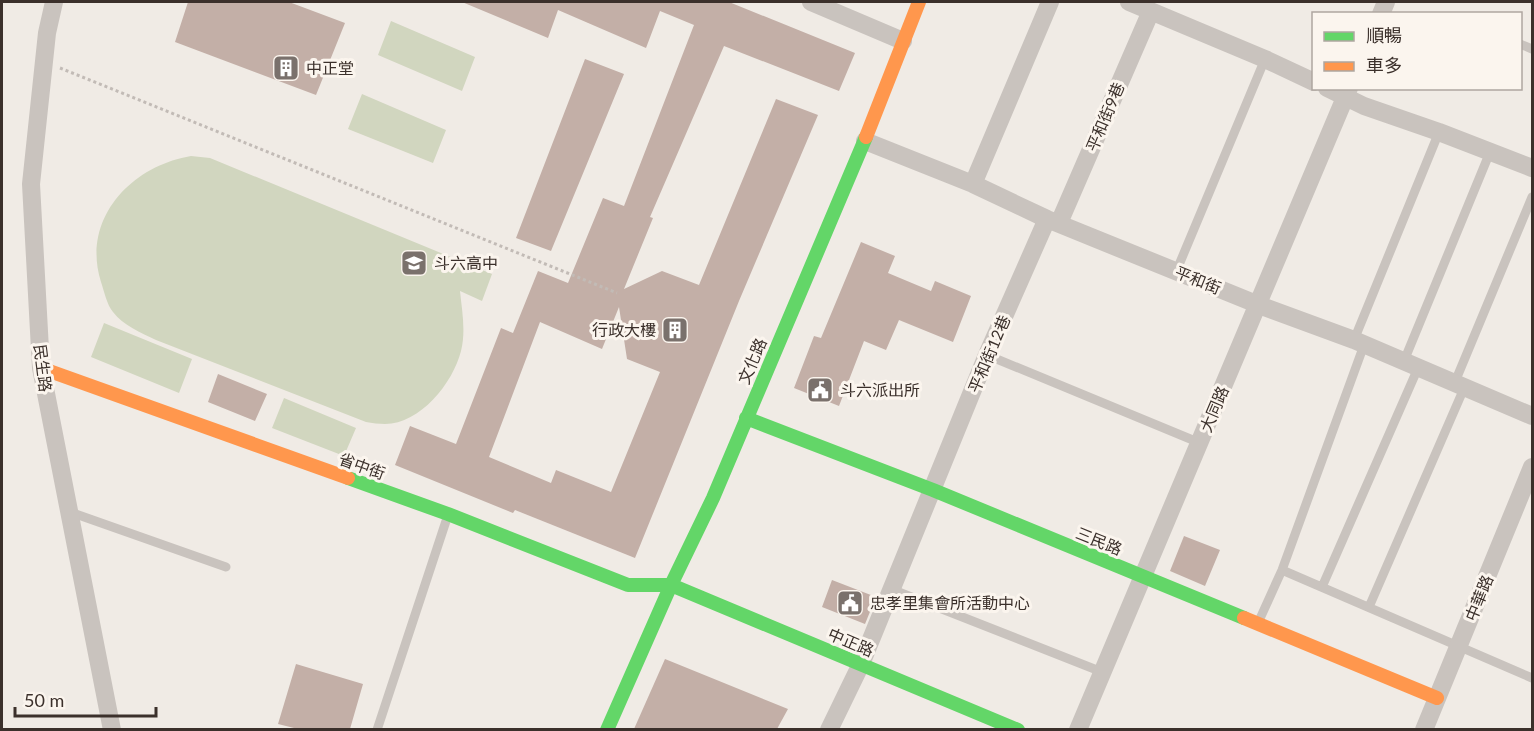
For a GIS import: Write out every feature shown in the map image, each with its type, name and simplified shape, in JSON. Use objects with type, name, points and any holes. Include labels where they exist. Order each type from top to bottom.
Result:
[{"type":"street","name":"民生路","points":[[54,2],[47,33],[31,184],[41,368],[112,729]]},
{"type":"street","points":[[811,2],[903,41]]},
{"type":"street","name":"文化路","points":[[607,729],[671,585],[713,498],[865,141],[919,2]]},
{"type":"street","points":[[973,184],[1050,2]]},
{"type":"street","points":[[1129,2],[1312,81]]},
{"type":"street","name":"平和街9巷","points":[[1053,221],[1151,11]]},
{"type":"street","points":[[1348,93],[1364,106],[1533,168]]},
{"type":"street","name":"大同路","points":[[1078,729],[1348,93]]},
{"type":"street","name":"平和街","points":[[865,141],[973,184],[1053,221],[1176,272],[1359,343],[1533,416]]},
{"type":"street","name":"平和街12巷","points":[[830,729],[861,664],[987,355],[1053,221]]},
{"type":"street","name":"省中街","points":[[41,368],[448,514],[628,585],[671,585]]},
{"type":"street","name":"三民路","points":[[746,418],[933,490],[1437,698]]},
{"type":"street","name":"中華路","points":[[1424,729],[1533,467]]},
{"type":"street","name":"中正路","points":[[671,585],[1018,729]]},
{"type":"lane","points":[[1176,272],[1265,59]]},
{"type":"lane","points":[[1257,625],[1282,570],[1359,343],[1439,132]]},
{"type":"lane","points":[[1322,587],[1411,365],[1490,152]]},
{"type":"lane","points":[[1369,607],[1533,197]]},
{"type":"lane","points":[[987,355],[1200,443]]},
{"type":"lane","points":[[70,512],[226,567]]},
{"type":"lane","points":[[377,729],[448,514]]},
{"type":"lane","points":[[1282,570],[1533,678]]},
{"type":"lane","points":[[891,589],[1102,672]]},
{"type":"path","points":[[44,62],[617,293]]},
{"type":"green space","points":[[391,21],[475,57],[462,91],[378,55]]},
{"type":"green space","points":[[362,94],[446,130],[433,163],[348,129]]},
{"type":"green space","points":[[191,156],[210,158],[492,274],[482,301],[460,291],[463,314],[461,351],[451,376],[433,400],[411,417],[398,422],[385,424],[366,422],[156,340],[117,317],[106,298],[97,259],[98,237],[105,217],[116,199],[149,171]]},
{"type":"green space","points":[[104,323],[192,359],[179,393],[91,357]]},
{"type":"green space","points":[[284,398],[356,428],[344,456],[272,428]]},
{"type":"building","name":"中正堂","points":[[188,2],[289,2],[345,23],[316,95],[175,42]]},
{"type":"building","points":[[462,2],[729,2],[855,53],[839,91],[724,46],[650,217],[653,218],[624,289],[662,271],[699,285],[776,99],[818,115],[739,301],[635,558],[515,510],[513,513],[395,465],[410,426],[456,444],[501,328],[513,333],[538,271],[568,283],[603,198],[624,206],[694,25],[660,11],[646,48],[558,10],[548,38]],"holes":[[[619,307],[627,359],[660,372],[611,492],[556,470],[551,483],[489,457],[540,322],[602,349]]]},
{"type":"building","points":[[585,59],[624,74],[551,251],[516,238]]},
{"type":"building","points":[[861,242],[895,256],[888,273],[931,291],[935,281],[971,296],[953,342],[899,320],[886,350],[864,341],[839,406],[794,388],[814,336],[821,338]]},
{"type":"building","points":[[218,374],[267,394],[255,421],[208,402]]},
{"type":"building","points":[[1184,536],[1220,550],[1205,586],[1170,571]]},
{"type":"building","name":"忠孝里集會所活動中心","points":[[832,580],[876,597],[865,624],[822,607]]},
{"type":"building","points":[[665,659],[788,709],[777,729],[634,729]]},
{"type":"building","points":[[296,664],[363,684],[350,729],[298,729],[278,724]]},
{"type":"traffic: fast","points":[[607,730],[671,585],[713,498],[866,137]]},
{"type":"traffic: fast","points":[[746,418],[933,490],[1244,618]]},
{"type":"traffic: fast","points":[[348,478],[448,514],[628,585],[671,585],[1018,730]]},
{"type":"traffic: slow","points":[[866,137],[919,2]]},
{"type":"traffic: slow","points":[[41,368],[348,478]]},
{"type":"traffic: slow","points":[[1244,618],[1437,698]]},
{"type":"place","name":"中正堂","points":[[286,68]]},
{"type":"place","name":"斗六高中","points":[[414,263]]},
{"type":"place","name":"行政大樓","points":[[675,330]]},
{"type":"place","name":"斗六派出所","points":[[820,390]]},
{"type":"place","name":"忠孝里集會所活動中心","points":[[850,603]]}]
